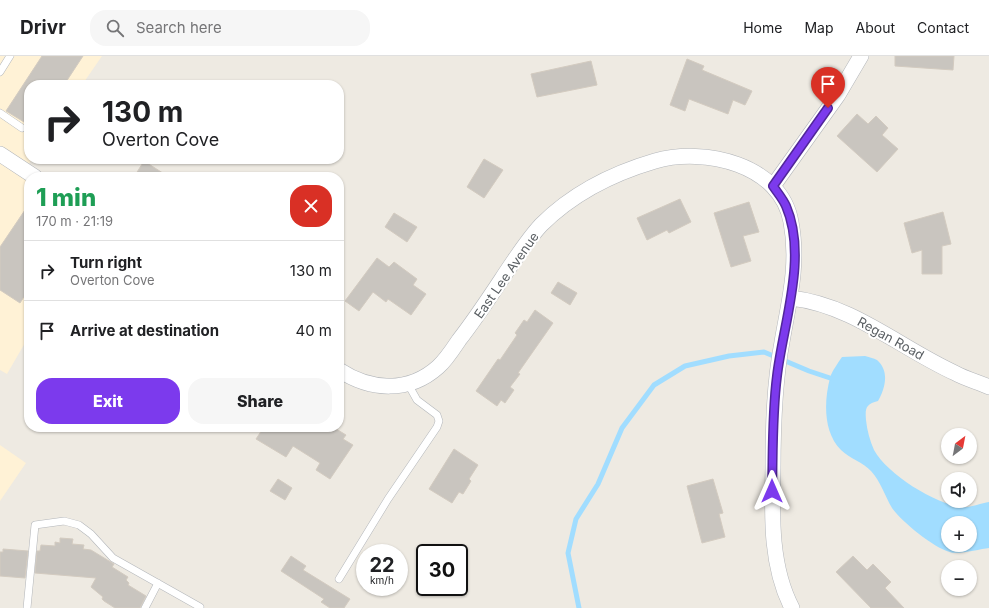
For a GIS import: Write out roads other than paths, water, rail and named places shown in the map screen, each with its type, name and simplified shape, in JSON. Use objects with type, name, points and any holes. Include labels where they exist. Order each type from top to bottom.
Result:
[{"type":"street","points":[[773,186],[838,95],[862,56]]},
{"type":"street","points":[[0,154],[27,172]]},
{"type":"street","name":"East Lee Avenue","points":[[344,373],[362,382],[380,386],[399,387],[413,383],[439,367],[462,337],[526,242],[541,225],[566,204],[605,181],[637,166],[660,159],[697,156],[722,158],[750,170],[773,186],[786,204],[791,220],[794,262],[791,298],[781,343],[773,417],[774,540],[778,568],[783,587],[792,608]]},
{"type":"street","name":"Regan Road","points":[[791,298],[811,300],[840,310],[954,373],[989,387]]},
{"type":"lane","points":[[0,72],[10,56]]},
{"type":"lane","points":[[0,113],[22,128]]},
{"type":"lane","points":[[339,580],[388,498],[437,427],[439,421],[438,415],[417,400],[408,384]]},
{"type":"lane","points":[[27,608],[35,525],[64,521],[79,525],[90,534],[113,558],[200,607]]},
{"type":"lane","points":[[145,608],[158,583]]},
{"type":"water","points":[[865,356],[877,360],[881,364],[885,375],[883,391],[878,401],[869,405],[866,410],[866,424],[874,450],[889,469],[900,478],[926,494],[941,501],[941,508],[977,508],[977,505],[989,502],[989,548],[977,550],[977,516],[941,516],[941,549],[927,540],[903,520],[892,508],[880,484],[871,471],[864,465],[848,456],[835,443],[828,425],[826,406],[828,387],[835,367],[842,357]]},
{"type":"waterway","points":[[579,608],[568,553],[576,519],[598,484],[622,428],[654,385],[685,366],[729,356],[764,352],[830,378]]}]
